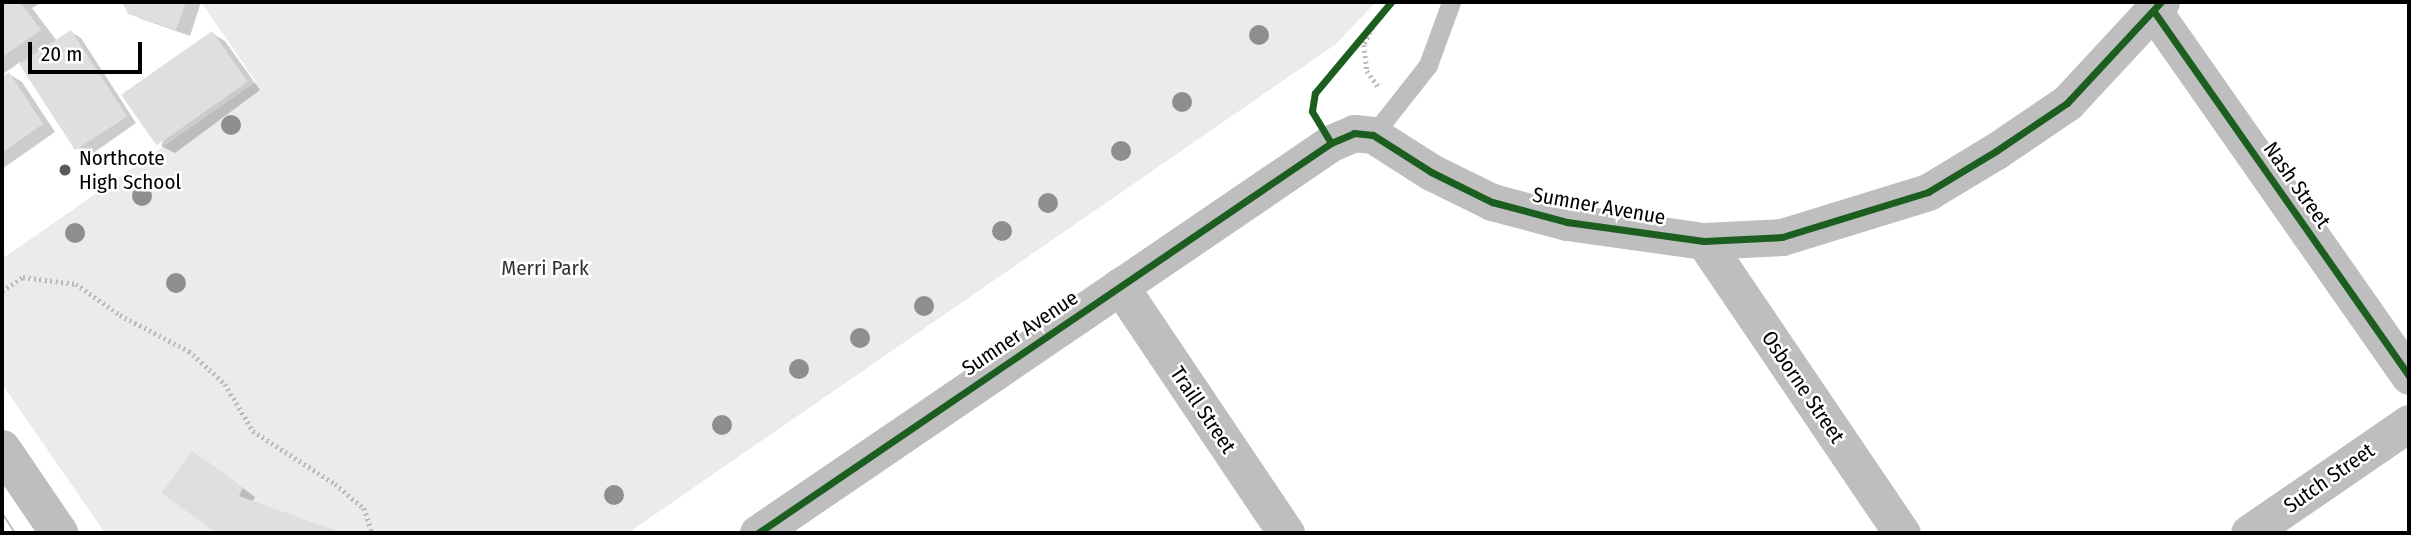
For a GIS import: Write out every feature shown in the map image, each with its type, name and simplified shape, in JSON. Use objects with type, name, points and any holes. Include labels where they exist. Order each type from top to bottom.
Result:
[{"type":"highway","points":[[2,449],[59,533]]},
{"type":"street","name":"Sumner Avenue","points":[[758,533],[1331,143],[1354,133],[1373,135],[1431,172],[1492,202],[1567,222],[1704,241],[1782,237],[1928,192],[2067,103],[2158,8]]},
{"type":"street","name":"Nash Street","points":[[2158,8],[2409,376]]},
{"type":"street","name":"Osborne Street","points":[[1704,241],[1902,533]]},
{"type":"street","name":"Traill Street","points":[[1119,286],[1286,533]]},
{"type":"street","name":"Sutch Street","points":[[2249,533],[2409,423]]},
{"type":"lane","points":[[1373,135],[1428,65],[1451,2]]},
{"type":"path","points":[[1350,54],[1379,18]]},
{"type":"path","points":[[1373,27],[1364,45],[1367,71],[1398,104]]},
{"type":"path","points":[[2,291],[23,277],[76,284],[120,315],[189,351],[225,384],[253,431],[335,484],[364,508],[372,533]]},
{"type":"green space","name":"Merri Park","points":[[201,2],[1376,2],[1336,44],[628,533],[105,533],[2,384],[2,259],[256,82]]},
{"type":"building","points":[[2,2],[20,2],[41,30],[2,57]]},
{"type":"building","points":[[122,2],[186,2],[176,30],[128,14]]},
{"type":"building","points":[[71,30],[127,116],[75,150],[19,64]]},
{"type":"building","points":[[212,31],[248,82],[157,145],[121,95]]},
{"type":"building","points":[[9,72],[43,124],[2,153],[2,77]]},
{"type":"building","points":[[192,451],[243,488],[239,496],[343,533],[217,533],[161,493]]},
{"type":"tram line","points":[[2,513],[15,533]]},
{"type":"cycle path","points":[[1331,143],[1312,111],[1315,93],[1391,2]]},
{"type":"cycle path","points":[[758,533],[1331,143],[1354,133],[1373,135],[1431,172],[1492,202],[1567,222],[1704,241],[1782,237],[1928,192],[1996,151],[2067,103],[2161,2]]},
{"type":"cycle path","points":[[2155,13],[2409,376]]},
{"type":"place","name":"Northcote High School","points":[[65,170]]}]
